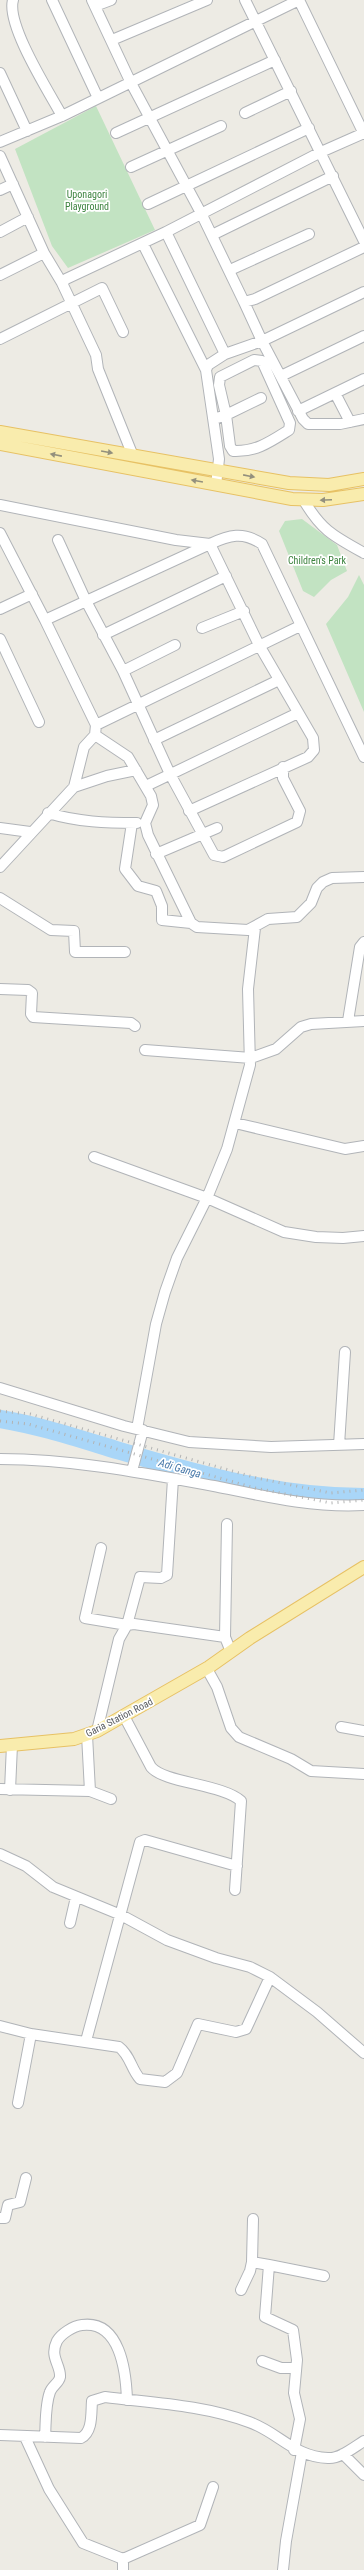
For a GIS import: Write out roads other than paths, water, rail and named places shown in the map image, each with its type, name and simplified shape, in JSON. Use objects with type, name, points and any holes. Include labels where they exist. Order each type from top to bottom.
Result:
[{"type":"main road","points":[[0,432],[83,448],[217,469],[289,483],[329,485],[364,479]]},
{"type":"main road","points":[[0,444],[216,485],[302,499],[342,499],[364,494]]},
{"type":"main road","points":[[80,460],[83,448]]},
{"type":"main road","name":"Garia Station Road","points":[[6,1745],[44,1743],[92,1733],[206,1669],[364,1567]]},
{"type":"street","points":[[13,0],[13,18],[18,33],[62,116]]},
{"type":"street","points":[[52,0],[98,98]]},
{"type":"street","points":[[111,0],[93,3],[112,40],[131,83],[230,270],[262,341],[298,411],[308,424],[350,422],[364,419]]},
{"type":"street","points":[[112,40],[207,0]]},
{"type":"street","points":[[246,0],[364,241]]},
{"type":"street","points":[[0,142],[62,116],[299,0],[364,134],[321,152],[143,244],[66,279],[62,283]]},
{"type":"street","points":[[116,133],[275,60]]},
{"type":"street","points":[[0,73],[27,131]]},
{"type":"street","points":[[245,113],[291,91]]},
{"type":"street","points":[[131,167],[221,126]]},
{"type":"street","points":[[148,204],[184,185],[309,128]]},
{"type":"street","points":[[0,156],[44,253],[62,283],[96,355],[98,369],[133,456]]},
{"type":"street","points":[[212,235],[333,176]]},
{"type":"street","points":[[0,190],[13,184]]},
{"type":"street","points":[[0,232],[28,217]]},
{"type":"street","points":[[166,232],[226,354]]},
{"type":"street","points":[[230,270],[309,234]]},
{"type":"street","points":[[143,244],[206,370],[214,419],[218,459],[216,485]]},
{"type":"street","points":[[244,302],[255,299],[364,247]]},
{"type":"street","points":[[0,275],[44,253]]},
{"type":"street","points":[[0,338],[102,288],[123,332]]},
{"type":"street","points":[[206,370],[208,365],[226,354],[262,341],[364,292]]},
{"type":"street","points":[[281,376],[364,336]]},
{"type":"street","points":[[254,360],[262,361],[290,423],[289,430],[264,446],[244,451],[233,451],[230,446],[226,414],[219,385],[220,377],[254,360]]},
{"type":"street","points":[[298,411],[364,379]]},
{"type":"street","points":[[335,393],[350,422]]},
{"type":"street","points":[[214,419],[261,398]]},
{"type":"street","points":[[302,499],[311,514],[327,532],[364,553]]},
{"type":"street","points":[[0,505],[176,540],[210,544]]},
{"type":"street","points":[[0,533],[45,620],[96,730],[128,757],[152,796],[153,805],[146,823],[148,835],[191,923]]},
{"type":"street","points":[[45,620],[230,535],[252,537],[262,544],[364,757]]},
{"type":"street","points":[[58,540],[103,635],[123,671],[170,774],[214,855],[223,857],[297,822],[300,811],[284,778],[283,767]]},
{"type":"street","points":[[189,811],[283,767],[308,757],[314,750],[312,738],[259,645],[244,611],[210,544]]},
{"type":"street","points":[[103,635],[226,576]]},
{"type":"street","points":[[0,609],[32,594]]},
{"type":"street","points":[[202,628],[244,611]]},
{"type":"street","points":[[74,787],[84,747],[96,730],[138,705],[300,626]]},
{"type":"street","points":[[0,639],[4,655],[39,722]]},
{"type":"street","points":[[123,671],[175,644]]},
{"type":"street","points":[[154,740],[279,680]]},
{"type":"street","points":[[146,786],[298,712]]},
{"type":"street","points":[[0,867],[30,832],[74,787],[107,776],[136,770]]},
{"type":"street","points":[[48,813],[73,821],[146,823]]},
{"type":"street","points":[[132,823],[125,869],[138,886],[156,891],[162,906],[162,920],[191,923],[207,928],[248,930],[255,928],[268,919],[297,917],[311,903],[317,888],[323,882],[332,878],[364,877]]},
{"type":"street","points":[[0,828],[30,832]]},
{"type":"street","points":[[156,854],[216,828]]},
{"type":"street","points":[[0,898],[51,930],[74,931],[75,952],[125,952]]},
{"type":"street","points":[[132,1471],[140,1430],[156,1324],[165,1292],[177,1258],[207,1198],[227,1149],[251,1058],[248,989],[255,928]]},
{"type":"street","points":[[348,1021],[360,947],[364,942]]},
{"type":"street","points":[[0,989],[28,990],[32,993],[31,1014],[33,1017],[131,1023],[135,1026]]},
{"type":"street","points":[[145,1050],[251,1058],[276,1049],[301,1027],[311,1024],[364,1021]]},
{"type":"street","points":[[235,1123],[345,1149],[364,1146]]},
{"type":"street","points":[[94,1157],[207,1198],[284,1232],[316,1237],[342,1238],[364,1236]]},
{"type":"street","points":[[339,1445],[344,1352]]},
{"type":"street","points":[[0,1388],[140,1430],[189,1442],[271,1447],[364,1444]]},
{"type":"street","points":[[0,1459],[132,1471],[330,1506],[364,1505]]},
{"type":"street","points":[[90,1791],[92,1733],[119,1639],[127,1625],[140,1577],[161,1578],[167,1575],[173,1479]]},
{"type":"street","points":[[227,1524],[225,1638],[231,1652]]},
{"type":"street","points":[[101,1548],[85,1618],[225,1638]]},
{"type":"street","points":[[206,1669],[217,1687],[231,1728],[239,1737],[291,1759],[311,1771],[364,1774]]},
{"type":"street","points":[[124,1716],[152,1767],[157,1773],[199,1784],[240,1801],[236,1890]]},
{"type":"street","points":[[341,1728],[364,1731]]},
{"type":"street","points":[[6,1745],[5,1790],[90,1791],[111,1799]]},
{"type":"street","points":[[86,2041],[121,1916],[139,1844],[142,1840],[237,1866]]},
{"type":"street","points":[[0,1854],[26,1866],[53,1887],[121,1916],[167,1940],[216,1958],[250,1967],[270,1977],[316,2012],[364,2053]]},
{"type":"street","points":[[70,1923],[76,1897]]},
{"type":"street","points":[[0,2026],[31,2034],[119,2046],[128,2056],[135,2074],[140,2079],[165,2082],[177,2073],[198,2024],[236,2032],[246,2029],[270,1977]]},
{"type":"street","points":[[18,2103],[31,2034]]},
{"type":"street","points":[[0,2218],[5,2218],[8,2205],[20,2202],[26,2178]]},
{"type":"street","points":[[241,2290],[250,2271],[252,2262],[253,2219]]},
{"type":"street","points":[[252,2262],[324,2276]]},
{"type":"street","points":[[269,2266],[265,2317],[292,2330],[296,2368],[294,2393],[300,2419],[298,2451],[283,2570]]},
{"type":"street","points":[[45,2437],[49,2394],[59,2379],[60,2374],[54,2360],[57,2342],[66,2332],[78,2325],[91,2323],[106,2329],[116,2345],[126,2375],[127,2400]]},
{"type":"street","points":[[262,2362],[280,2368],[296,2368]]},
{"type":"street","points":[[0,2435],[81,2438],[86,2436],[89,2430],[92,2401],[105,2397],[210,2410],[250,2422],[298,2451],[330,2458],[342,2454],[364,2441]]},
{"type":"street","points":[[25,2437],[49,2489],[83,2544],[123,2559],[200,2525],[213,2487]]},
{"type":"street","points":[[342,2454],[364,2475]]},
{"type":"street","points":[[123,2559],[123,2570]]},
{"type":"waterway","name":"Adi Ganga","points":[[0,1419],[46,1429],[150,1460],[241,1483],[302,1493],[364,1497]]},
{"type":"railway","points":[[0,1411],[30,1414],[257,1478],[331,1493],[364,1490]]},
{"type":"railway","points":[[0,1421],[28,1424],[255,1488],[331,1503],[364,1500]]},
{"type":"park label","name":"Uponagori Playground","points":[[87,200]]},
{"type":"park label","name":"Children's Park","points":[[317,560]]}]
